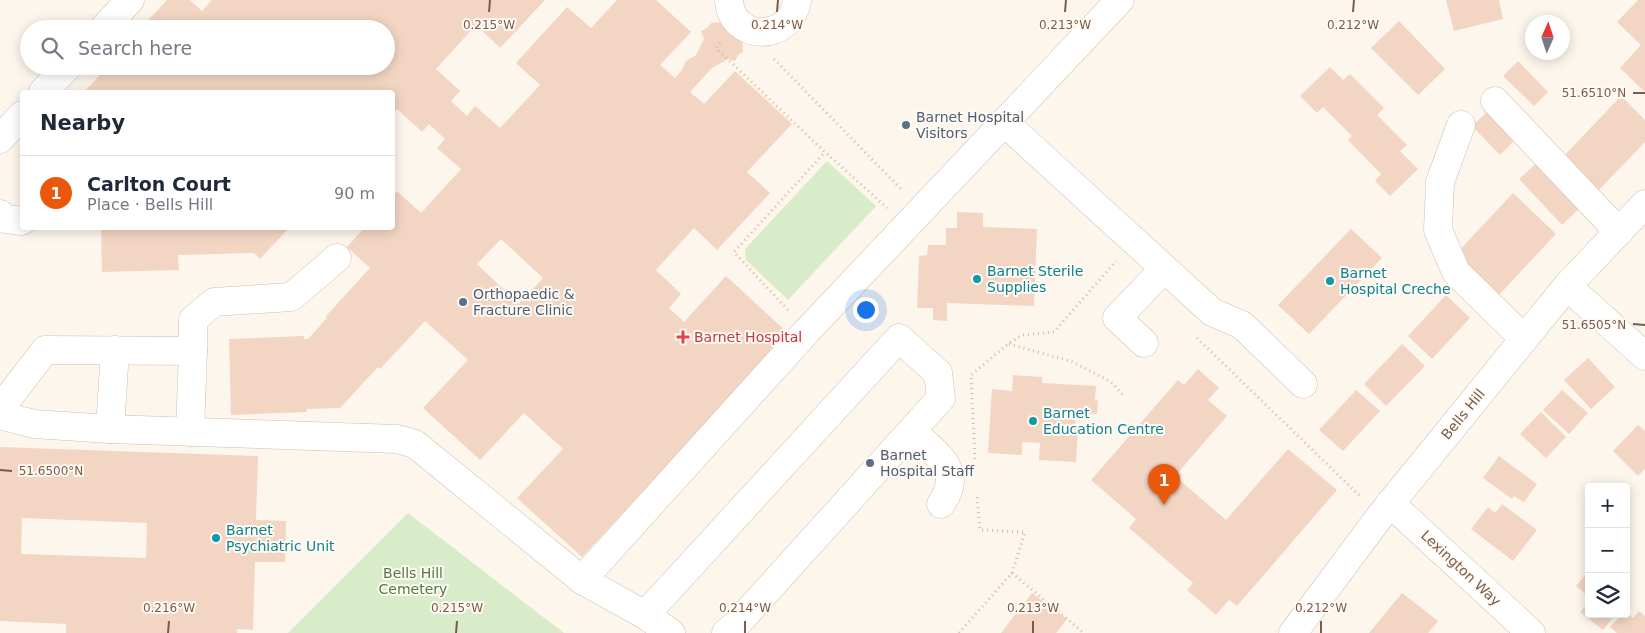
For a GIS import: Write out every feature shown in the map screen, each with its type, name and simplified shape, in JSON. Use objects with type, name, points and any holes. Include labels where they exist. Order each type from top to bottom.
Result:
[{"type":"street","points":[[111,20],[130,0]]},
{"type":"street","points":[[733,11],[747,28],[757,32],[768,32],[779,29],[788,22],[794,12],[797,0]]},
{"type":"street","points":[[582,580],[807,331],[1120,0]]},
{"type":"street","points":[[45,90],[59,75]]},
{"type":"street","points":[[1495,101],[1619,232]]},
{"type":"street","points":[[0,139],[20,117]]},
{"type":"street","points":[[1005,123],[1212,312],[1242,325],[1303,384]]},
{"type":"street","points":[[1461,125],[1440,182],[1438,230],[1456,272],[1524,339]]},
{"type":"street","name":"Bells Hill","points":[[1292,633],[1385,509],[1524,339],[1568,286],[1645,204]]},
{"type":"street","points":[[0,214],[6,219],[20,221]]},
{"type":"street","points":[[190,432],[194,351],[193,320],[214,302],[291,297],[337,258]]},
{"type":"street","points":[[1144,343],[1117,318],[1164,269]]},
{"type":"street","points":[[1568,286],[1645,356]]},
{"type":"street","points":[[645,615],[899,338],[938,373],[941,398],[736,625],[726,633]]},
{"type":"street","points":[[0,409],[45,350],[194,351]]},
{"type":"street","points":[[110,429],[115,350]]},
{"type":"street","points":[[0,415],[34,424],[110,429],[397,439],[415,444],[582,580],[645,615],[671,633]]},
{"type":"street","points":[[912,431],[944,461],[951,480],[948,494],[941,504]]},
{"type":"street","name":"Lexington Way","points":[[1385,509],[1531,633]]},
{"type":"path","points":[[733,11],[716,48],[870,193]]},
{"type":"path","points":[[768,32],[770,56],[922,210]]},
{"type":"path","points":[[807,331],[734,252],[825,152]]},
{"type":"path","points":[[975,466],[971,375],[1008,344],[1022,336],[1054,332],[1134,241]]},
{"type":"path","points":[[1194,335],[1385,509]]},
{"type":"path","points":[[1008,344],[1073,362],[1111,382],[1124,396]]},
{"type":"path","points":[[959,633],[1012,574],[1025,532],[980,530],[976,494]]},
{"type":"path","points":[[1012,574],[1084,633]]},
{"type":"green space","points":[[827,161],[876,206],[788,300],[746,260],[745,249]]},
{"type":"green space","name":"Bells Hill Cemetery","points":[[408,513],[564,633],[288,633]]},
{"type":"building","name":"Barnet Hospital","points":[[167,0],[190,0],[202,11],[212,0],[545,0],[500,48],[476,25],[436,69],[460,91],[451,101],[467,116],[475,106],[500,128],[540,85],[516,63],[567,7],[591,28],[617,0],[656,0],[691,32],[660,65],[675,78],[682,70],[686,61],[696,55],[704,39],[701,31],[711,23],[725,22],[742,36],[743,52],[738,55],[735,61],[728,59],[712,68],[690,92],[704,104],[735,71],[792,124],[747,172],[770,193],[717,250],[694,228],[656,270],[681,294],[669,308],[684,322],[726,276],[789,334],[582,557],[517,498],[563,449],[524,413],[480,460],[423,408],[468,360],[425,321],[340,408],[307,409],[307,412],[231,415],[229,339],[304,336],[304,339],[308,339],[327,318],[326,316],[370,268],[347,247],[362,230],[395,230],[395,193],[397,191],[421,213],[461,169],[437,148],[445,139],[429,124],[422,132],[397,109],[395,111],[395,90],[86,90],[100,75],[395,75],[395,20],[148,20]],"holes":[[[501,239],[543,278],[519,304],[477,264]]]},
{"type":"building","points":[[1446,0],[1499,0],[1503,19],[1454,31]]},
{"type":"building","points":[[1638,0],[1645,0],[1645,92],[1620,68],[1641,45],[1617,22]]},
{"type":"building","points":[[1399,21],[1445,69],[1418,95],[1371,48]]},
{"type":"building","points":[[1518,61],[1548,92],[1534,106],[1503,76]]},
{"type":"building","points":[[1330,67],[1343,80],[1350,74],[1384,108],[1377,115],[1407,145],[1400,151],[1418,169],[1390,196],[1375,181],[1381,174],[1348,140],[1352,136],[1323,107],[1317,113],[1300,96]]},
{"type":"building","points":[[1621,96],[1645,120],[1645,142],[1597,192],[1562,158]]},
{"type":"building","points":[[1488,111],[1516,139],[1500,155],[1472,126]]},
{"type":"building","points":[[1540,160],[1582,206],[1562,225],[1519,179]]},
{"type":"building","points":[[1513,193],[1556,234],[1498,296],[1455,255]]},
{"type":"building","name":"Barnet Sterile Supplies","points":[[957,212],[983,213],[983,227],[1037,229],[1034,306],[947,303],[947,321],[933,320],[933,308],[917,308],[919,256],[927,255],[928,245],[946,245],[946,228],[957,228]]},
{"type":"building","name":"Barnet Hospital Creche","points":[[1351,229],[1382,258],[1309,334],[1278,305]]},
{"type":"building","points":[[101,230],[287,230],[260,259],[254,253],[178,255],[179,270],[102,272]]},
{"type":"building","points":[[1446,295],[1470,318],[1432,359],[1408,336]]},
{"type":"building","points":[[1402,344],[1425,366],[1386,406],[1364,384]]},
{"type":"building","points":[[1588,358],[1615,387],[1591,409],[1564,380]]},
{"type":"building","points":[[1198,369],[1219,388],[1208,400],[1227,416],[1175,476],[1226,520],[1288,449],[1337,490],[1237,606],[1229,600],[1216,615],[1187,590],[1193,583],[1129,528],[1136,519],[1091,480],[1178,380],[1184,385]]},
{"type":"building","name":"Barnet Education Centre","points":[[1013,375],[1042,377],[1042,383],[1096,386],[1097,414],[1076,413],[1075,428],[1078,428],[1076,462],[1039,460],[1040,443],[1022,442],[1022,455],[988,453],[992,389],[1012,391]]},
{"type":"building","points":[[1356,390],[1380,411],[1343,451],[1319,430]]},
{"type":"building","points":[[1562,390],[1588,413],[1569,434],[1543,410]]},
{"type":"building","points":[[1541,412],[1566,437],[1546,458],[1520,434]]},
{"type":"building","points":[[1638,425],[1645,431],[1645,469],[1638,476],[1613,451]]},
{"type":"building","name":"Barnet Psychiatric Unit","points":[[0,447],[258,456],[256,520],[286,521],[285,562],[255,562],[253,630],[237,629],[237,633],[66,633],[66,624],[0,621]],"holes":[[[22,518],[147,523],[146,558],[21,554]]]},
{"type":"building","points":[[1499,456],[1537,484],[1524,502],[1514,496],[1512,499],[1483,478]]},
{"type":"building","points":[[1502,504],[1537,530],[1513,561],[1471,529],[1488,507],[1495,513]]},
{"type":"building","points":[[1585,575],[1585,594],[1576,586]]},
{"type":"building","points":[[1032,593],[1067,619],[1056,633],[1001,633]]},
{"type":"building","points":[[1402,593],[1438,621],[1428,633],[1369,633]]},
{"type":"building","points":[[1585,606],[1585,616],[1580,612]]},
{"type":"building","points":[[1639,611],[1645,616],[1645,633],[1617,633],[1610,627],[1618,618],[1630,618],[1630,615],[1633,618]]},
{"type":"building","points":[[1588,618],[1613,618],[1603,630]]},
{"type":"place","name":"Barnet Hospital Visitors","points":[[906,125]]},
{"type":"place","name":"Barnet Sterile Supplies","points":[[977,279]]},
{"type":"place","name":"Barnet Hospital Creche","points":[[1330,281]]},
{"type":"place","name":"Orthopaedic & Fracture Clinic","points":[[463,302]]},
{"type":"place","name":"Barnet Hospital","points":[[683,337]]},
{"type":"place","name":"Barnet Education Centre","points":[[1033,421]]},
{"type":"place","name":"Barnet Hospital Staff","points":[[870,463]]},
{"type":"place","name":"Carlton Court","points":[[1164,505]]},
{"type":"place","name":"Barnet Psychiatric Unit","points":[[216,538]]}]
